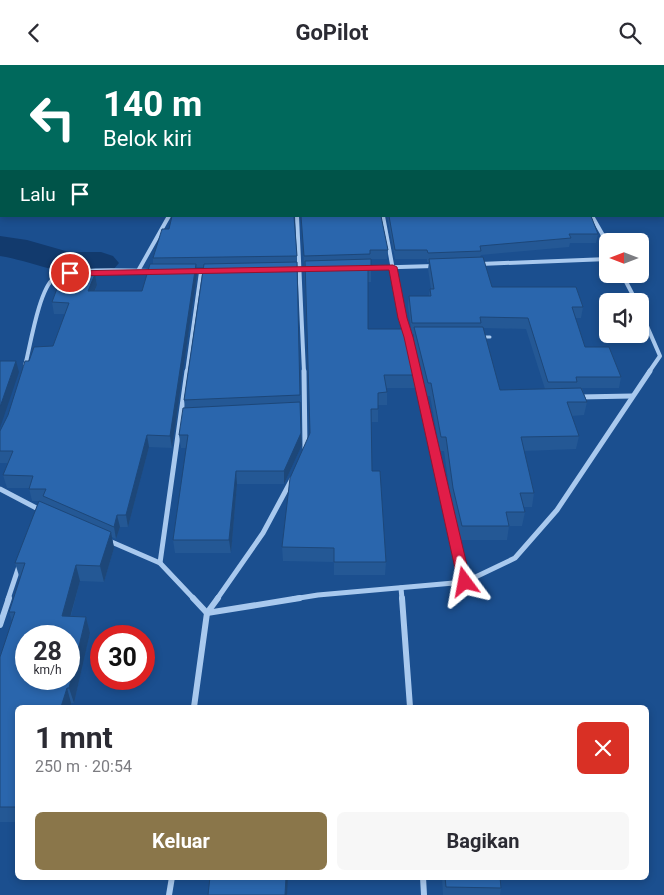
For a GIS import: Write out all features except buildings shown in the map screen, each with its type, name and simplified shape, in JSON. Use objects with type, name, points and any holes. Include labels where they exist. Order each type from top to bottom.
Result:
[{"type":"street","points":[[138,271],[168,217]]},
{"type":"street","points":[[297,217],[301,269],[306,410],[306,446],[303,454]]},
{"type":"street","points":[[383,217],[402,318],[409,337],[465,582]]},
{"type":"street","points":[[593,217],[602,233]]},
{"type":"street","points":[[471,264],[599,259]]},
{"type":"street","points":[[356,268],[442,265]]},
{"type":"street","points":[[291,270],[319,269]]},
{"type":"street","points":[[24,369],[42,300],[55,277],[70,273],[156,271]]},
{"type":"street","points":[[183,272],[211,271]]},
{"type":"street","points":[[160,563],[201,272]]},
{"type":"street","points":[[207,613],[318,595],[465,582],[515,558],[557,509],[632,396],[662,356],[649,329]]},
{"type":"street","points":[[574,397],[632,396]]},
{"type":"street","points":[[296,410],[306,410]]},
{"type":"street","points":[[180,416],[190,416]]},
{"type":"street","points":[[194,705],[207,613],[262,533],[293,477]]},
{"type":"street","points":[[0,489],[46,513]]},
{"type":"street","points":[[34,518],[37,509]]},
{"type":"street","points":[[98,536],[160,563],[207,613]]},
{"type":"street","points":[[0,625],[20,563]]},
{"type":"street","points":[[401,588],[410,705]]},
{"type":"street","points":[[169,895],[172,880]]},
{"type":"street","points":[[423,880],[424,895]]},
{"type":"lane","points":[[409,337],[418,337]]},
{"type":"lane","points":[[472,337],[490,337]]},
{"type":"waterway","points":[[0,246],[27,250],[66,263],[101,263]]},
{"type":"route","points":[[70,273],[393,267],[402,318],[409,337],[465,582]]}]
